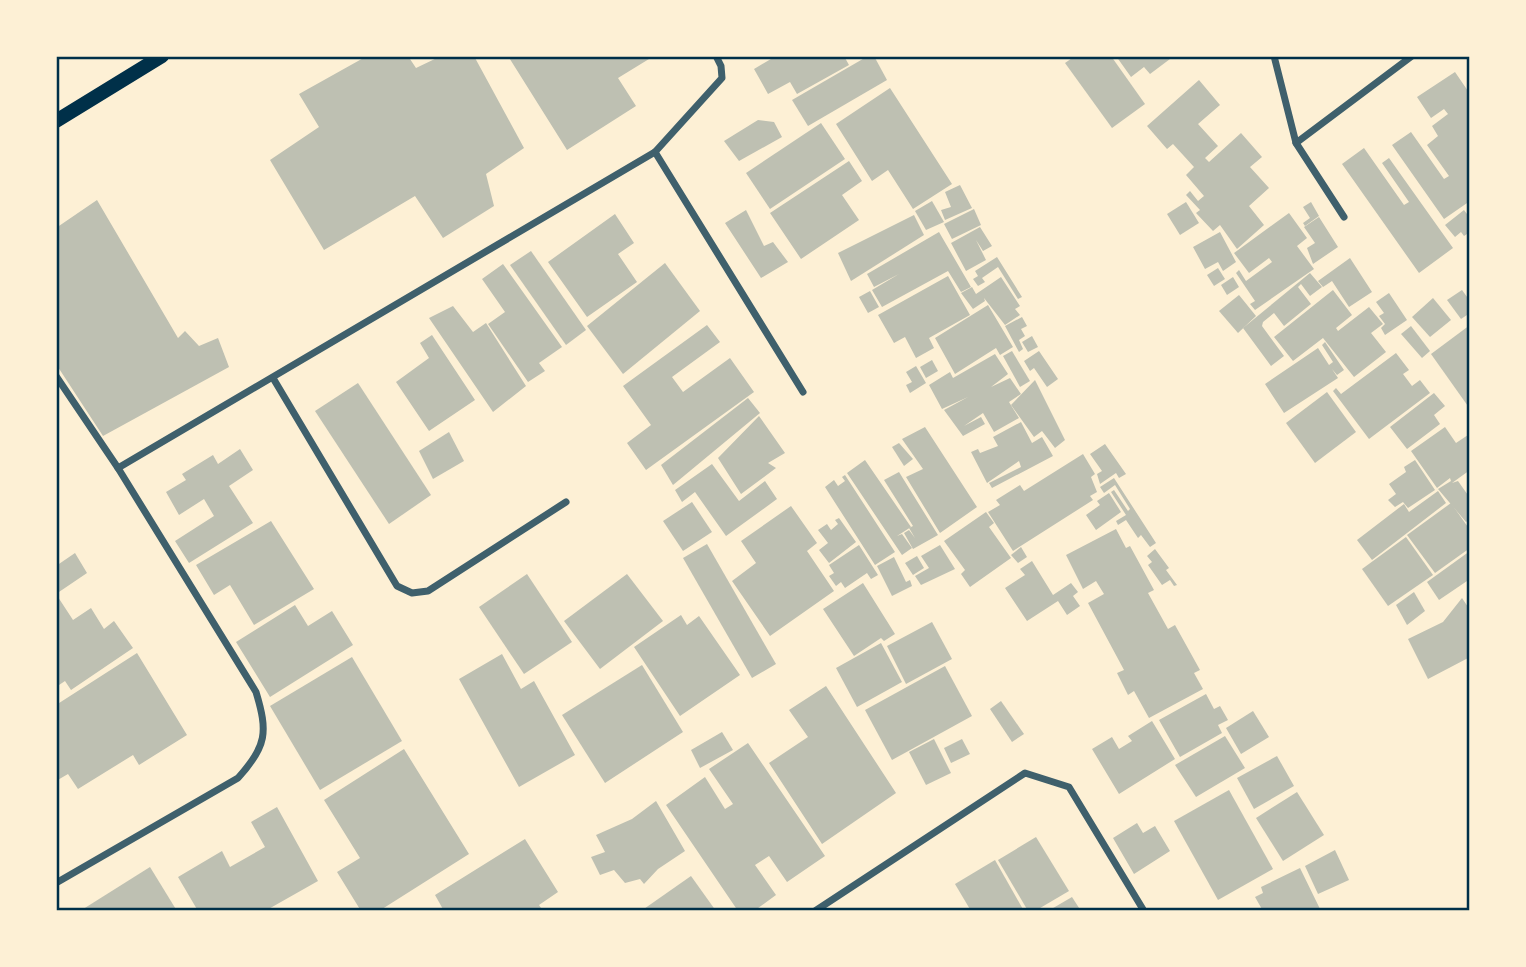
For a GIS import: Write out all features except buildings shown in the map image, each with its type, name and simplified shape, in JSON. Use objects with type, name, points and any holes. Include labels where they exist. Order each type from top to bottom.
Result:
[{"type":"main road","points":[[56,121],[162,56]]},
{"type":"street","points":[[118,468],[655,152],[715,90],[722,78],[721,66],[716,56]]},
{"type":"street","points":[[1274,56],[1296,143],[1344,217]]},
{"type":"street","points":[[1296,143],[1412,56]]},
{"type":"street","points":[[655,152],[803,392]]},
{"type":"street","points":[[56,376],[118,468],[256,692],[265,722],[258,756],[238,778],[56,883]]},
{"type":"street","points":[[273,378],[397,586],[412,593],[428,591],[566,502]]},
{"type":"street","points":[[815,911],[1025,773],[1069,786],[1144,911]]}]
